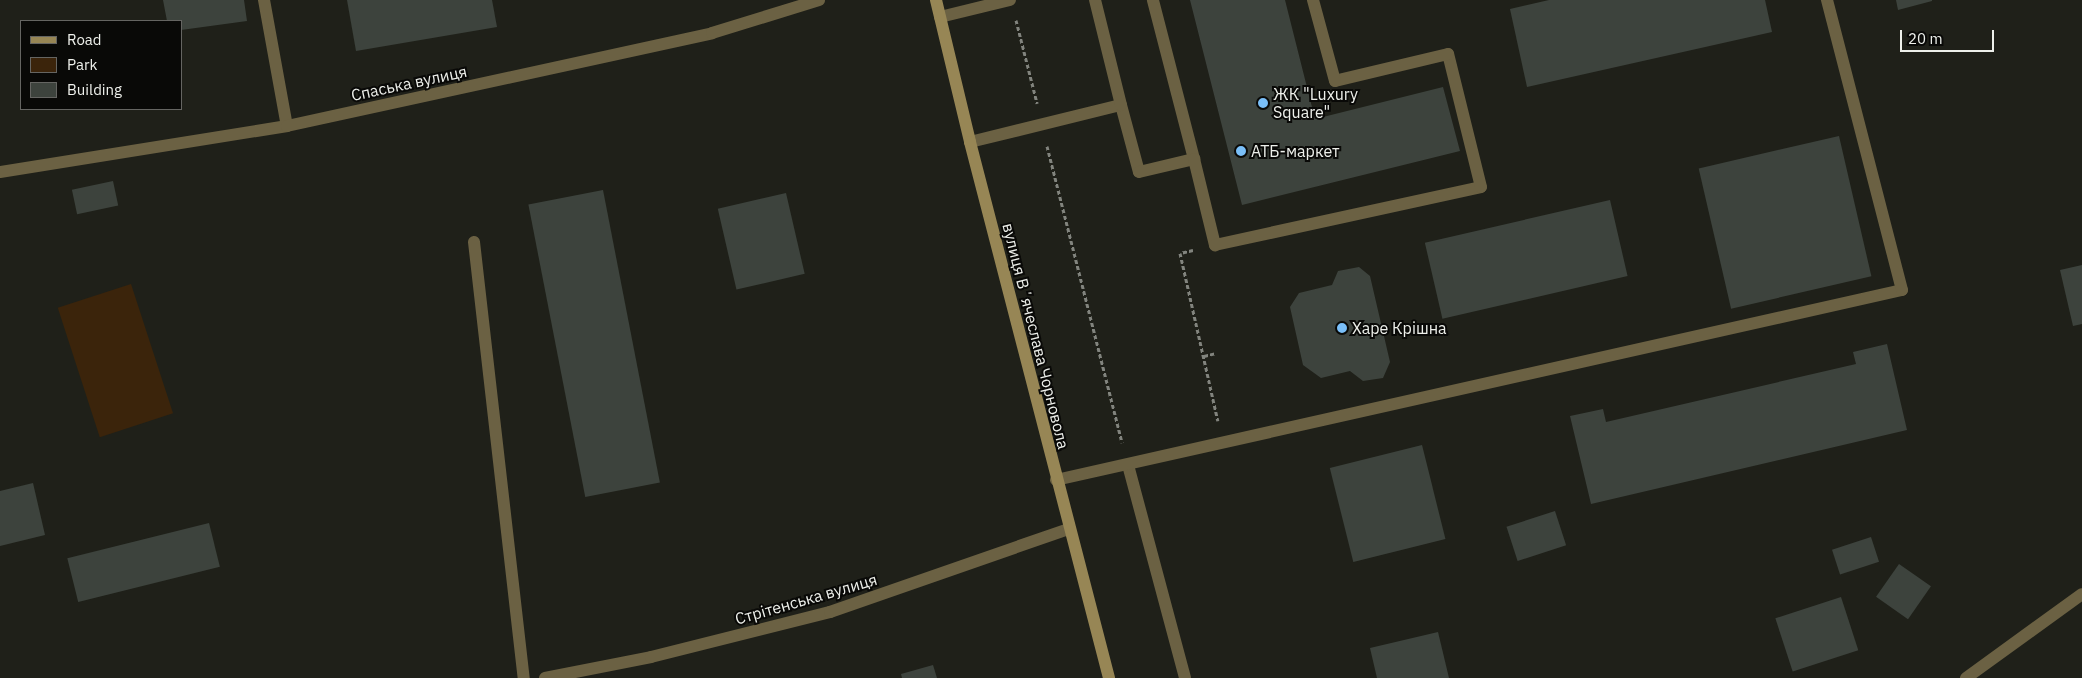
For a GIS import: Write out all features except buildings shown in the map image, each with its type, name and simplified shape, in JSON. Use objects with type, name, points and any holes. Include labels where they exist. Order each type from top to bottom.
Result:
[{"type":"main road","name":"вулиця Вʼячеслава Чорновола","points":[[936,0],[1056,480],[1109,678]]},
{"type":"street","points":[[264,0],[287,126]]},
{"type":"street","name":"Спаська вулиця","points":[[0,172],[287,126],[712,33],[819,0]]},
{"type":"street","points":[[1095,0],[1139,172],[1194,159]]},
{"type":"street","points":[[1153,0],[1215,245],[1480,187],[1448,54],[1335,81],[1313,0]]},
{"type":"street","points":[[1056,480],[1902,290],[1827,0]]},
{"type":"street","points":[[940,17],[1012,5]]},
{"type":"street","points":[[970,142],[1122,105]]},
{"type":"street","points":[[474,242],[524,678]]},
{"type":"street","points":[[1128,465],[1185,678]]},
{"type":"street","name":"Стрітенська вулиця","points":[[545,678],[651,657],[830,612],[1069,529]]},
{"type":"street","points":[[1966,678],[2082,594]]},
{"type":"path","points":[[1012,5],[1128,465]]},
{"type":"path","points":[[1215,245],[1180,253],[1223,444]]},
{"type":"path","points":[[1204,356],[1216,353]]},
{"type":"green space","points":[[131,284],[173,413],[100,437],[58,308]]},
{"type":"place","name":"ЖК \"Luxury Square\"","points":[[1263,103]]},
{"type":"place","name":"АТБ-маркет","points":[[1241,151]]},
{"type":"place","name":"Харе Крішна","points":[[1342,328]]}]
